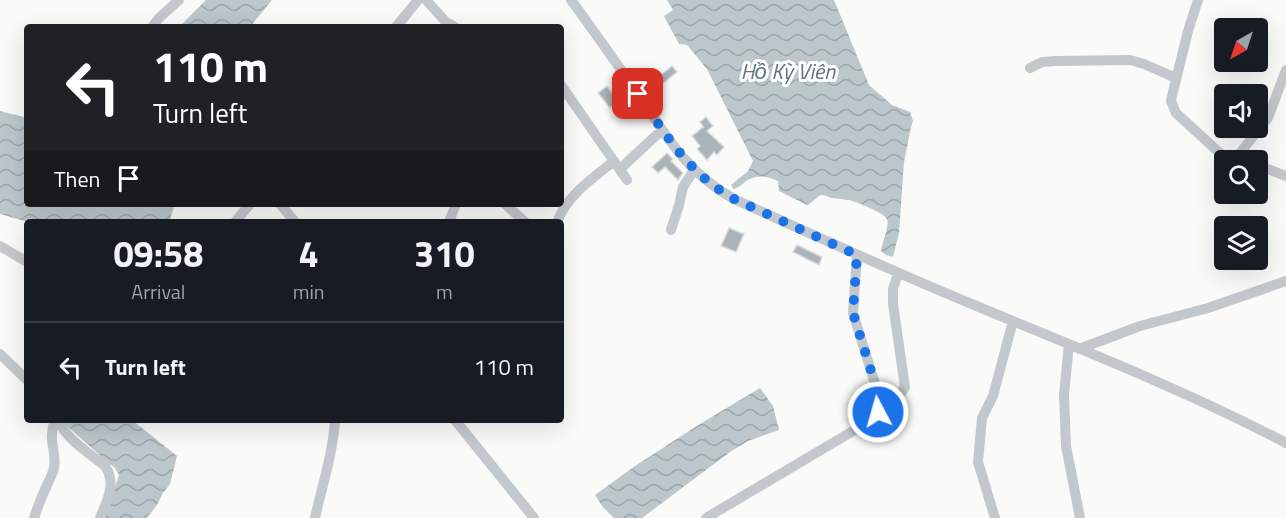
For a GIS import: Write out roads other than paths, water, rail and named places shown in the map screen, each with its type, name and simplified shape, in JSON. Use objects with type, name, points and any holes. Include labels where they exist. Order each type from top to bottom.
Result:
[{"type":"street","points":[[154,24],[179,0]]},
{"type":"street","points":[[398,24],[418,0]]},
{"type":"street","points":[[426,0],[449,24]]},
{"type":"street","points":[[571,0],[676,150],[715,189],[898,273],[1069,344],[1240,419],[1286,443]]},
{"type":"street","points":[[1198,0],[1171,101],[1176,113],[1216,150]]},
{"type":"street","points":[[1030,68],[1042,62],[1130,60],[1176,78]]},
{"type":"street","points":[[1247,150],[1268,118],[1286,70]]},
{"type":"street","points":[[564,89],[627,180]]},
{"type":"street","points":[[558,219],[566,203],[583,187],[617,165],[662,130]]},
{"type":"street","points":[[1268,169],[1286,176]]},
{"type":"street","points":[[671,230],[683,187],[694,170]]},
{"type":"street","points":[[238,219],[248,207]]},
{"type":"street","points":[[282,207],[292,219]]},
{"type":"street","points":[[508,207],[522,219]]},
{"type":"street","points":[[0,246],[24,260]]},
{"type":"street","points":[[857,255],[853,313],[880,400],[875,418]]},
{"type":"street","points":[[706,518],[875,418],[898,398],[905,387],[893,304],[893,288],[898,273]]},
{"type":"street","points":[[1079,349],[1140,326],[1208,308],[1286,281]]},
{"type":"street","points":[[995,518],[978,462],[982,418],[993,396],[1013,321]]},
{"type":"street","points":[[1069,344],[1064,395],[1066,446],[1080,518]]},
{"type":"street","points":[[0,354],[24,377]]},
{"type":"street","points":[[34,518],[54,472],[55,460],[51,430],[55,423]]},
{"type":"street","points":[[59,423],[70,438],[109,471],[111,482],[109,498],[100,518]]},
{"type":"street","points":[[315,518],[335,423]]},
{"type":"street","points":[[457,423],[534,518]]},
{"type":"water","points":[[206,0],[272,0],[252,24],[182,24]]},
{"type":"water","name":"Hồ Kỳ Viên","points":[[667,0],[834,0],[869,85],[892,105],[910,112],[913,121],[904,162],[899,233],[893,257],[881,251],[887,230],[887,219],[864,205],[822,195],[807,205],[779,191],[778,181],[766,177],[750,179],[734,189],[731,185],[748,171],[753,161],[707,69],[687,45],[679,44],[664,16],[673,10]]},
{"type":"water","points":[[0,111],[24,117],[24,207],[174,207],[170,219],[24,219],[24,221],[0,214]]},
{"type":"water","points":[[760,388],[773,406],[779,430],[748,441],[730,452],[642,518],[614,518],[602,506],[595,495],[635,466]]},
{"type":"water","points":[[65,423],[136,423],[177,456],[170,484],[147,518],[105,518],[119,475],[115,468]]}]
